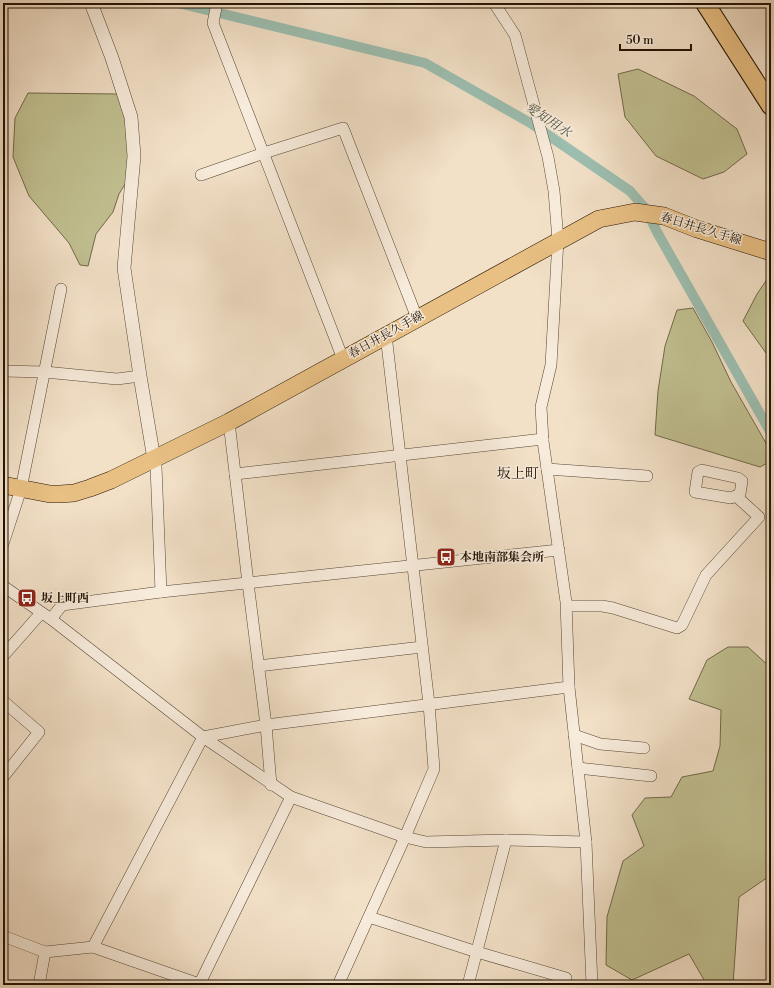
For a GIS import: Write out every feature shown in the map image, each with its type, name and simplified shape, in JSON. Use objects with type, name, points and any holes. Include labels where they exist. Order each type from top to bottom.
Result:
[{"type":"highway","points":[[705,3],[771,106]]},
{"type":"main road","name":"春日井長久手線","points":[[3,485],[50,494],[74,493],[111,480],[229,422],[558,240],[599,219],[635,212],[664,216],[697,229],[771,252]]},
{"type":"street","points":[[91,3],[112,58],[131,117],[134,156],[124,268],[140,376],[156,466],[161,592]]},
{"type":"street","points":[[217,3],[213,23],[343,359]]},
{"type":"street","points":[[494,3],[515,35],[548,157],[554,191],[558,240],[551,365],[541,407],[543,439],[567,606],[569,687],[586,842],[592,985]]},
{"type":"street","points":[[201,175],[343,128],[417,318]]},
{"type":"street","points":[[3,544],[21,489],[60,289]]},
{"type":"street","points":[[338,985],[434,769],[429,704],[386,335]]},
{"type":"street","points":[[3,371],[45,372],[117,379],[140,376]]},
{"type":"street","points":[[229,422],[266,724],[271,785]]},
{"type":"street","points":[[235,474],[399,454],[543,439]]},
{"type":"street","points":[[547,469],[647,476]]},
{"type":"street","points":[[567,606],[602,606],[677,628],[682,625],[706,575],[759,517],[736,496]]},
{"type":"street","points":[[51,619],[62,605],[161,592],[559,550]]},
{"type":"street","points":[[3,586],[51,619],[203,737],[271,785],[291,797],[405,837],[426,842],[506,840],[586,842]]},
{"type":"street","points":[[3,656],[41,613]]},
{"type":"street","points":[[258,666],[422,647]]},
{"type":"street","points":[[203,737],[266,724],[569,687]]},
{"type":"street","points":[[3,701],[39,732],[4,776],[3,775]]},
{"type":"street","points":[[574,735],[600,744],[644,748]]},
{"type":"street","points":[[93,947],[203,737]]},
{"type":"street","points":[[578,768],[650,776]]},
{"type":"street","points":[[3,936],[45,952],[93,947],[200,985],[291,797]]},
{"type":"street","points":[[468,985],[506,840]]},
{"type":"street","points":[[369,917],[477,952],[566,978]]},
{"type":"street","points":[[40,985],[45,952]]},
{"type":"shaded area","points":[[638,69],[694,96],[737,129],[747,154],[724,172],[703,179],[656,156],[625,117],[618,74]]},
{"type":"shaded area","points":[[28,93],[117,94],[126,116],[128,150],[127,181],[119,194],[113,212],[96,234],[88,266],[80,265],[69,243],[29,196],[13,157],[15,118]]},
{"type":"shaded area","points":[[770,275],[771,360],[743,321],[757,294]]},
{"type":"shaded area","points":[[693,308],[712,342],[731,382],[771,452],[771,461],[760,467],[655,435],[658,391],[665,346],[677,310]]},
{"type":"shaded area","points":[[728,647],[748,647],[771,668],[771,875],[739,897],[733,985],[707,985],[689,954],[632,980],[606,965],[607,917],[623,861],[644,846],[632,815],[645,798],[671,797],[682,777],[713,771],[720,746],[721,710],[689,699],[707,660]]},
{"type":"waterway","name":"愛知用水","points":[[178,3],[425,63],[532,124],[630,191],[645,208],[657,232],[771,433]]},
{"type":"place","name":"本地南部集会所","points":[[446,557]]},
{"type":"place","name":"坂上町西","points":[[27,598]]},
{"type":"district","name":"坂上町","points":[[518,474]]}]
